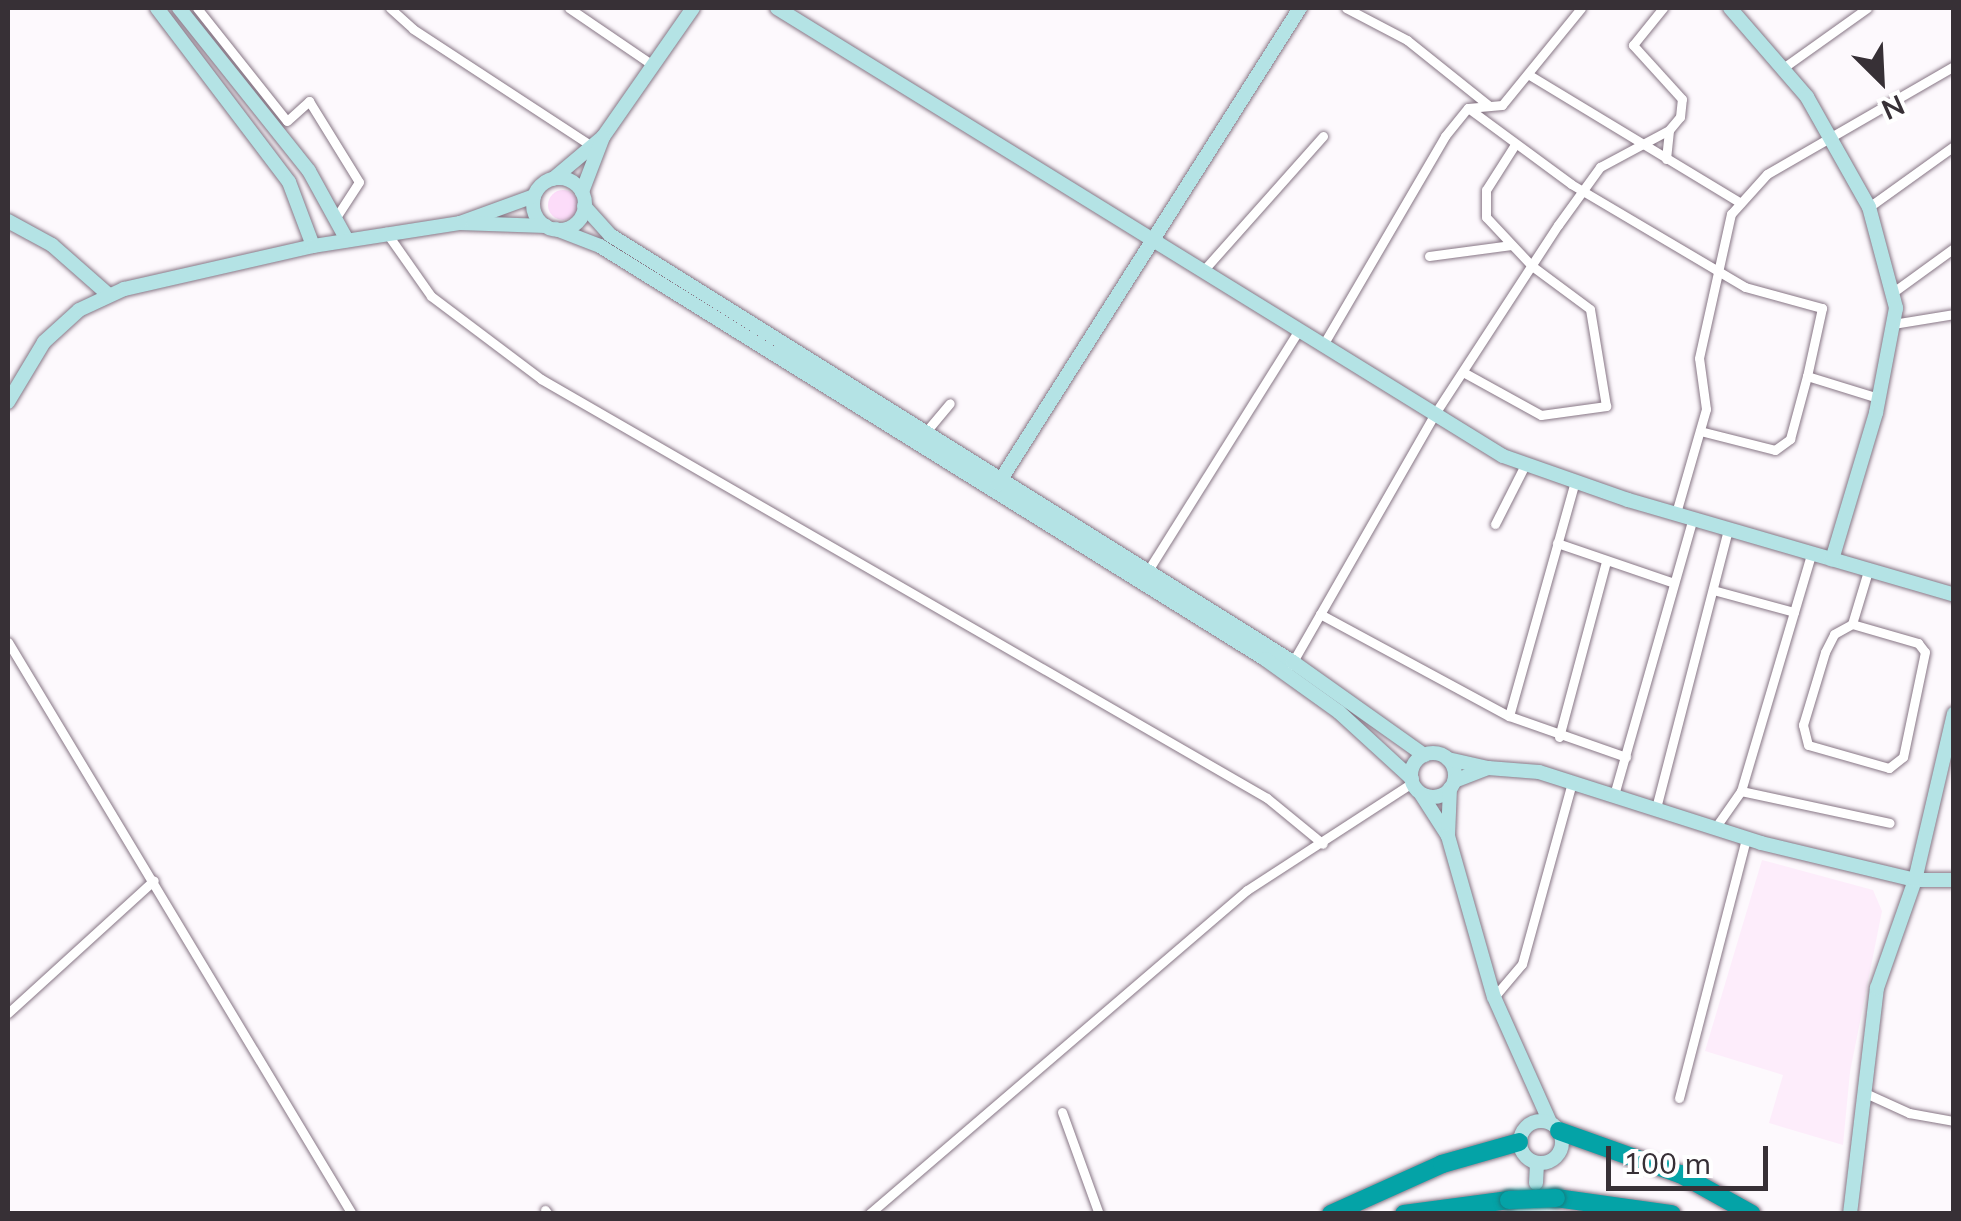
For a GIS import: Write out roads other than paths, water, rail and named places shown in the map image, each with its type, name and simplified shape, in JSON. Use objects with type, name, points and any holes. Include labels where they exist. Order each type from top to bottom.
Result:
[{"type":"highway","points":[[1554,1127],[1680,1174],[1752,1214]]},
{"type":"highway","points":[[1331,1214],[1442,1164],[1519,1142]]},
{"type":"highway","points":[[1404,1214],[1556,1198],[1672,1214]]},
{"type":"main road","points":[[157,8],[289,182],[313,246]]},
{"type":"main road","points":[[179,8],[338,214],[347,240]]},
{"type":"main road","points":[[460,224],[534,196],[598,142],[692,8]]},
{"type":"main road","points":[[777,8],[1297,333],[1323,344],[1434,415],[1526,463],[1728,530],[1954,594]]},
{"type":"main road","points":[[998,485],[1148,240],[1300,8]]},
{"type":"main road","points":[[1730,8],[1784,68],[1829,136],[1869,207],[1892,293],[1893,324],[1878,398],[1832,560]]},
{"type":"main road","points":[[8,402],[44,342],[80,310],[109,295],[386,232],[460,224],[551,228],[576,224],[598,142]]},
{"type":"main road","points":[[553,178],[570,180],[610,235],[921,439]]},
{"type":"main road","points":[[534,196],[534,212],[551,228],[600,246],[998,485],[1424,756],[1572,782],[1746,838],[1915,880],[1954,880]]},
{"type":"main road","points":[[8,221],[52,245],[109,295]]},
{"type":"main road","points":[[1290,668],[1368,735],[1415,785],[1448,836],[1494,997],[1554,1127],[1556,1156],[1537,1163]]},
{"type":"main road","points":[[1850,1214],[1877,988],[1915,880],[1954,714]]},
{"type":"main road","points":[[1415,785],[1424,756]]},
{"type":"main road","points":[[1448,760],[1452,784],[1448,836]]},
{"type":"main road","points":[[1415,785],[1438,796],[1452,784],[1488,768]]},
{"type":"main road","points":[[1533,1085],[1529,1124],[1519,1142],[1537,1163],[1536,1183]]},
{"type":"main road","points":[[1529,1124],[1554,1127]]},
{"type":"main road","points":[[1841,1214],[1853,1181]]},
{"type":"street","points":[[197,8],[288,121],[309,100],[359,182],[338,214]]},
{"type":"street","points":[[390,8],[412,29],[598,142]]},
{"type":"street","points":[[570,8],[654,66]]},
{"type":"street","points":[[1346,8],[1407,40],[1488,105]]},
{"type":"street","points":[[1323,344],[1468,108],[1502,105],[1531,76],[1581,8]]},
{"type":"street","points":[[1663,8],[1632,45],[1682,99],[1669,130],[1666,158]]},
{"type":"street","points":[[1784,68],[1867,8]]},
{"type":"street","points":[[1676,513],[1706,409],[1698,358],[1732,214],[1767,174],[1829,136],[1850,131],[1952,69]]},
{"type":"street","points":[[1531,76],[1741,203]]},
{"type":"street","points":[[1468,108],[1514,146],[1745,287],[1822,308],[1790,438],[1775,450],[1700,431]]},
{"type":"street","points":[[1290,668],[1434,415],[1585,188],[1600,167],[1669,130]]},
{"type":"street","points":[[1202,273],[1323,136]]},
{"type":"street","points":[[1462,372],[1541,415],[1606,406],[1590,309],[1532,266],[1486,217],[1486,190],[1514,146]]},
{"type":"street","points":[[1869,207],[1954,146]]},
{"type":"street","points":[[386,232],[431,296],[541,379],[1267,798],[1323,844]]},
{"type":"street","points":[[1429,256],[1511,246]]},
{"type":"street","points":[[1892,293],[1954,248]]},
{"type":"street","points":[[1893,324],[1954,314]]},
{"type":"street","points":[[1145,576],[1297,333]]},
{"type":"street","points":[[1807,376],[1878,398]]},
{"type":"street","points":[[921,439],[950,402]]},
{"type":"street","points":[[1495,524],[1526,463]]},
{"type":"street","points":[[1509,716],[1576,481]]},
{"type":"street","points":[[1614,795],[1693,518]]},
{"type":"street","points":[[1656,808],[1728,530]]},
{"type":"street","points":[[1556,543],[1672,582]]},
{"type":"street","points":[[1715,828],[1741,791],[1811,554]]},
{"type":"street","points":[[1558,737],[1606,560]]},
{"type":"street","points":[[1852,624],[1918,643],[1925,652],[1903,757],[1889,768],[1808,745],[1803,726],[1826,652],[1834,634],[1852,624],[1868,570]]},
{"type":"street","points":[[1713,590],[1794,612]]},
{"type":"street","points":[[1320,614],[1509,716],[1558,737],[1626,757]]},
{"type":"street","points":[[8,642],[154,880],[348,1212]]},
{"type":"street","points":[[1494,997],[1522,964],[1572,782]]},
{"type":"street","points":[[869,1214],[1247,890],[1415,785]]},
{"type":"street","points":[[1741,791],[1890,823]]},
{"type":"street","points":[[1679,1098],[1746,838]]},
{"type":"street","points":[[8,1013],[154,880]]},
{"type":"street","points":[[1863,1092],[1909,1113],[1954,1121]]},
{"type":"street","points":[[1062,1112],[1099,1214]]}]
